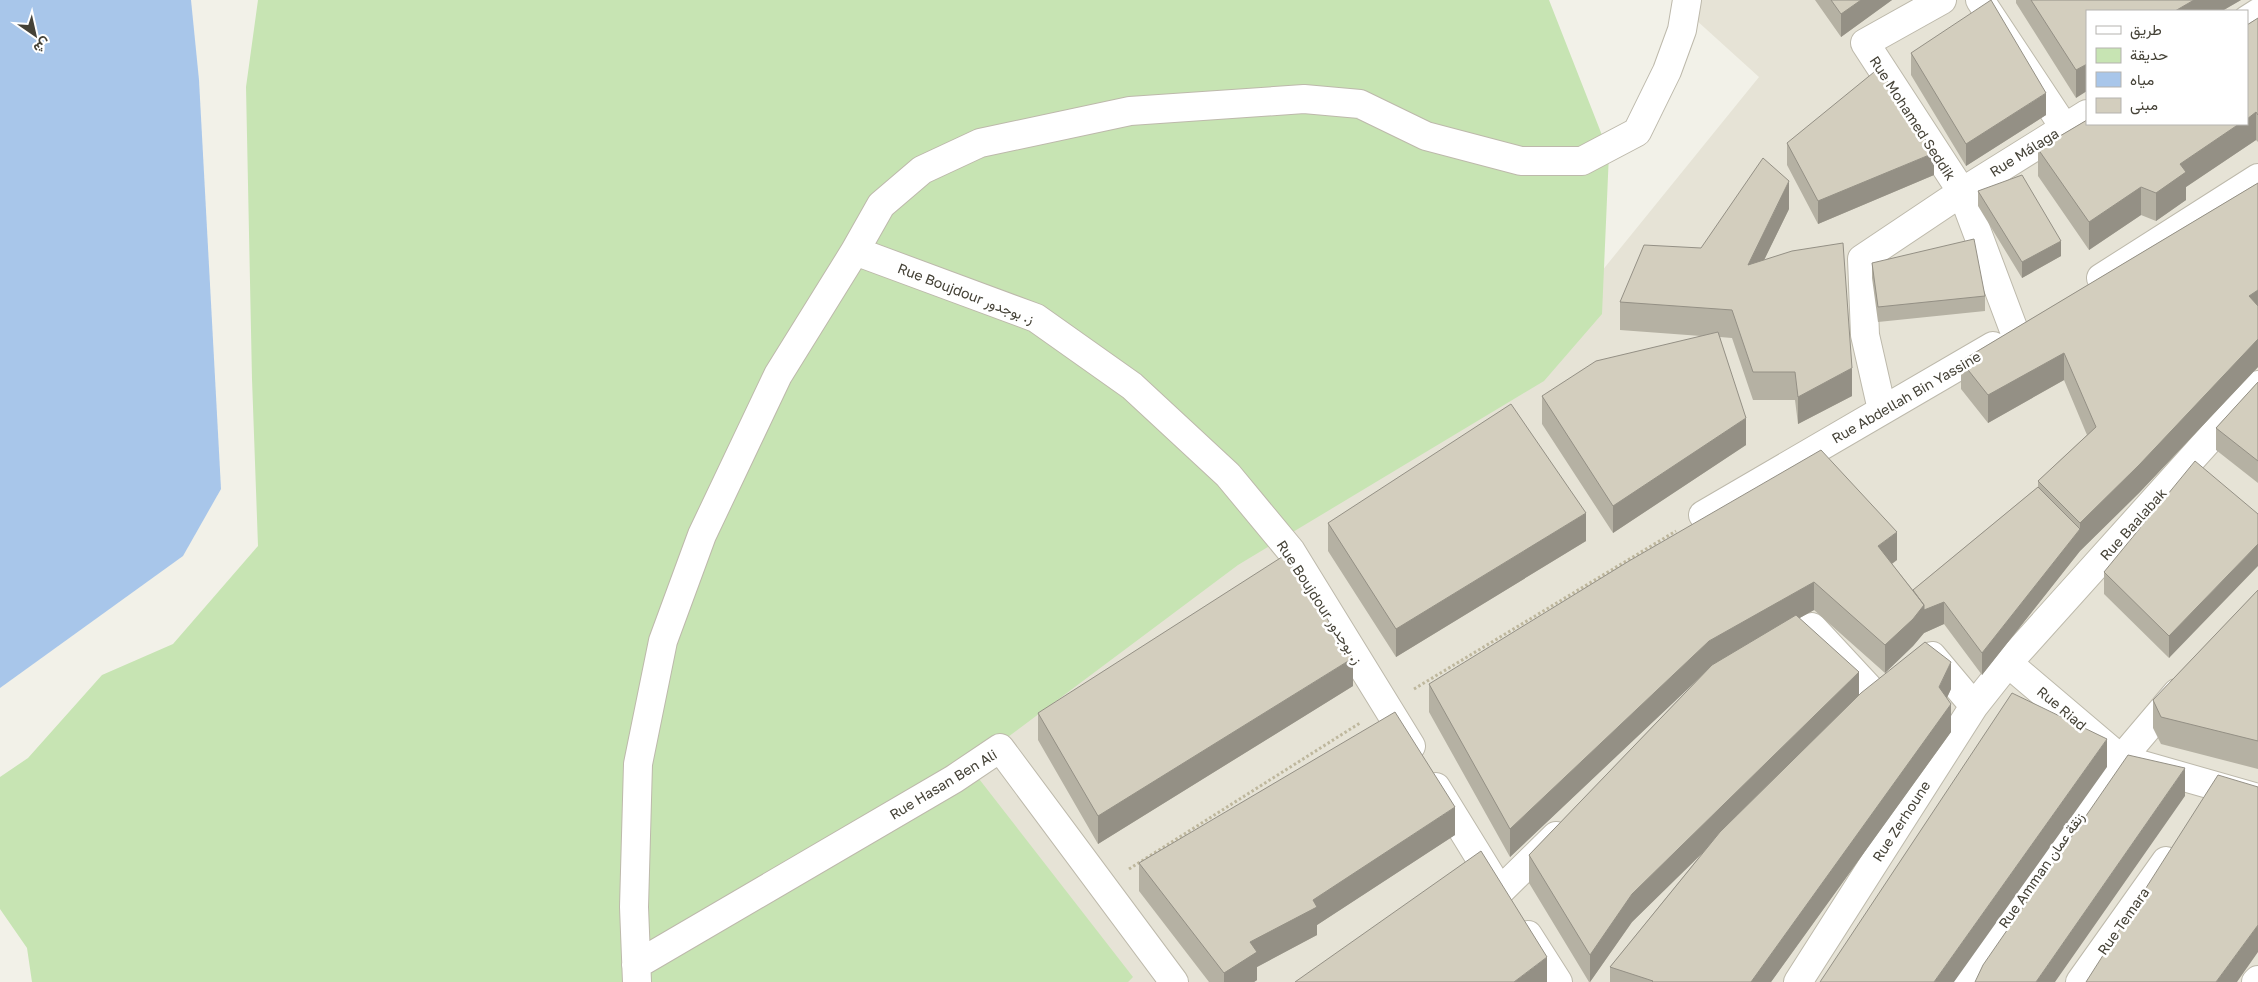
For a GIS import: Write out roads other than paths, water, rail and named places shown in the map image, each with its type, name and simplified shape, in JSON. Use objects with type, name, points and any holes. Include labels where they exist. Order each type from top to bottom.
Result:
[{"type":"street","points":[[636,973],[634,908],[638,764],[663,641],[702,535],[778,375],[855,251],[881,205],[922,170],[980,143],[1130,111],[1304,99],[1360,104],[1426,136],[1521,161],[1582,161],[1637,132],[1667,71],[1682,30],[1687,0]]},
{"type":"street","name":"Rue Mohamed Seddik","points":[[1942,0],[1865,43],[1962,192],[2016,333]]},
{"type":"street","points":[[1980,0],[2064,127]]},
{"type":"street","name":"Rue Málaga","points":[[1962,192],[2086,115]]},
{"type":"street","points":[[2082,290],[2258,178]]},
{"type":"street","name":"Rue Mohamed Seddik","points":[[1882,410],[1866,335],[1862,259],[1962,192]]},
{"type":"street","name":"Rue Boujdour ز. بوجدور","points":[[855,251],[1036,318],[1132,386],[1228,475],[1290,551],[1558,982]]},
{"type":"street","name":"Rue Abdellah Bin Yassine","points":[[1703,515],[2016,333],[2040,317]]},
{"type":"street","name":"Rue Baalabak","points":[[2008,663],[2258,385]]},
{"type":"street","points":[[1759,655],[1812,627],[1877,697]]},
{"type":"street","points":[[1857,716],[1877,697],[1932,656],[1974,706]]},
{"type":"street","name":"Rue Zerhoune","points":[[1798,982],[1974,706],[2008,663]]},
{"type":"street","name":"Rue Riad","points":[[2008,663],[2121,759],[2258,798]]},
{"type":"street","name":"Rue Amman زنقة عمان","points":[[1962,982],[2121,759],[2191,676]]},
{"type":"street","name":"Rue Hasan Ben Ali","points":[[636,973],[954,779],[1000,748],[1174,982]]},
{"type":"street","points":[[2201,811],[2218,787]]},
{"type":"street","points":[[1500,891],[1576,816]]},
{"type":"street","name":"Rue Temara","points":[[2080,982],[2179,842]]},
{"type":"water","points":[[0,0],[191,0],[199,80],[221,489],[183,556],[0,688]]}]
